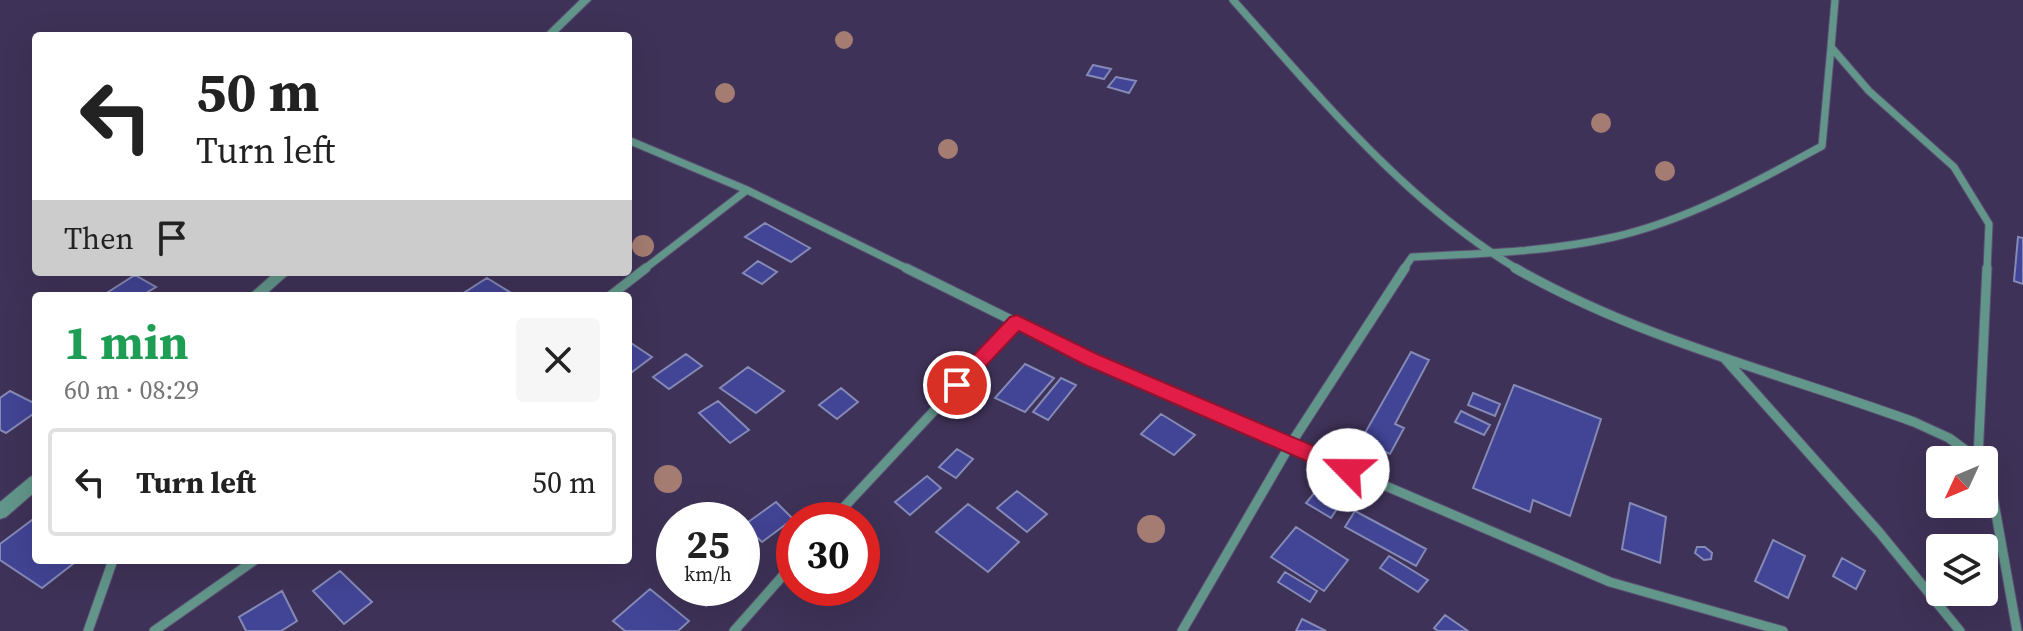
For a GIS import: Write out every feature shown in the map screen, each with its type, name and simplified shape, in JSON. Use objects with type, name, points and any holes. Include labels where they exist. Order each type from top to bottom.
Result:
[{"type":"street","points":[[552,32],[586,0]]},
{"type":"street","points":[[1233,0],[1274,42],[1293,70],[1435,212],[1492,253],[1566,297],[1723,357],[1891,415],[1960,446]]},
{"type":"street","points":[[1182,631],[1290,445],[1412,257],[1492,253],[1614,237],[1722,200],[1822,146],[1835,0]]},
{"type":"street","points":[[1831,47],[1869,91],[1954,167],[1989,224],[1979,446]]},
{"type":"street","points":[[632,142],[747,190],[1090,359],[1610,582],[1783,631]]},
{"type":"street","points":[[615,292],[747,190]]},
{"type":"street","points":[[260,292],[279,276]]},
{"type":"street","points":[[849,502],[1017,322]]},
{"type":"street","points":[[1723,357],[1879,532],[1960,631]]},
{"type":"street","points":[[0,512],[32,485]]},
{"type":"street","points":[[1997,518],[2017,631]]},
{"type":"street","points":[[88,631],[112,564]]},
{"type":"street","points":[[154,631],[249,564]]},
{"type":"street","points":[[734,631],[776,583]]},
{"type":"building","points":[[1093,65],[1111,69],[1104,79],[1087,75]]},
{"type":"building","points":[[1116,77],[1136,81],[1129,93],[1108,87]]},
{"type":"building","points":[[765,223],[810,248],[791,262],[745,237]]},
{"type":"building","points":[[2018,237],[2023,238],[2023,284],[2014,281]]},
{"type":"building","points":[[758,261],[777,272],[762,284],[743,273]]},
{"type":"building","points":[[133,276],[156,287],[148,292],[108,292]]},
{"type":"building","points":[[487,278],[510,292],[465,292]]},
{"type":"building","points":[[632,344],[652,357],[632,372]]},
{"type":"building","points":[[1411,352],[1429,360],[1395,424],[1404,428],[1390,454],[1361,440]]},
{"type":"building","points":[[686,354],[702,366],[669,389],[653,377]]},
{"type":"building","points":[[1025,364],[1054,378],[1025,412],[995,398]]},
{"type":"building","points":[[748,367],[784,391],[756,413],[720,388]]},
{"type":"building","points":[[1061,378],[1076,385],[1048,420],[1033,412]]},
{"type":"building","points":[[1514,385],[1601,419],[1570,516],[1533,500],[1530,512],[1473,488]]},
{"type":"building","points":[[841,388],[858,402],[837,419],[819,405]]},
{"type":"building","points":[[10,391],[32,402],[32,415],[6,433],[0,430],[0,398]]},
{"type":"building","points":[[1473,393],[1500,404],[1495,416],[1468,405]]},
{"type":"building","points":[[718,401],[749,430],[730,443],[699,413]]},
{"type":"building","points":[[1461,411],[1490,425],[1484,435],[1455,422]]},
{"type":"building","points":[[1161,414],[1195,435],[1174,455],[1141,434]]},
{"type":"building","points":[[957,449],[973,459],[956,478],[939,467]]},
{"type":"building","points":[[927,476],[941,488],[910,515],[895,502]]},
{"type":"building","points":[[1017,491],[1047,514],[1027,532],[997,508]]},
{"type":"building","points":[[1315,492],[1339,506],[1331,518],[1306,503]]},
{"type":"building","points":[[776,502],[776,532],[762,542],[760,540],[760,514]]},
{"type":"building","points":[[1630,503],[1666,517],[1660,563],[1622,549]]},
{"type":"building","points":[[968,504],[1019,542],[988,572],[936,532]]},
{"type":"building","points":[[1355,511],[1426,549],[1416,566],[1345,527]]},
{"type":"building","points":[[32,520],[32,564],[73,564],[42,588],[0,560],[0,544]]},
{"type":"building","points":[[1296,527],[1348,560],[1324,591],[1271,557]]},
{"type":"building","points":[[1773,540],[1805,556],[1788,598],[1755,581]]},
{"type":"building","points":[[1697,547],[1705,547],[1712,553],[1711,559],[1704,560],[1695,553]]},
{"type":"building","points":[[1389,556],[1428,580],[1418,592],[1380,568]]},
{"type":"building","points":[[1842,558],[1865,571],[1856,589],[1833,576]]},
{"type":"building","points":[[340,571],[372,602],[344,624],[313,591]]},
{"type":"building","points":[[1285,572],[1317,591],[1310,602],[1278,582]]},
{"type":"building","points":[[650,589],[656,594],[656,606],[671,606],[689,621],[678,631],[625,631],[613,621]]},
{"type":"building","points":[[282,591],[297,621],[281,631],[246,631],[239,617]]},
{"type":"building","points":[[1445,615],[1468,631],[1438,631],[1434,628]]},
{"type":"building","points":[[1302,619],[1326,631],[1296,631]]},
{"type":"route","points":[[957,385],[1017,322],[1090,359],[1348,470]]}]
